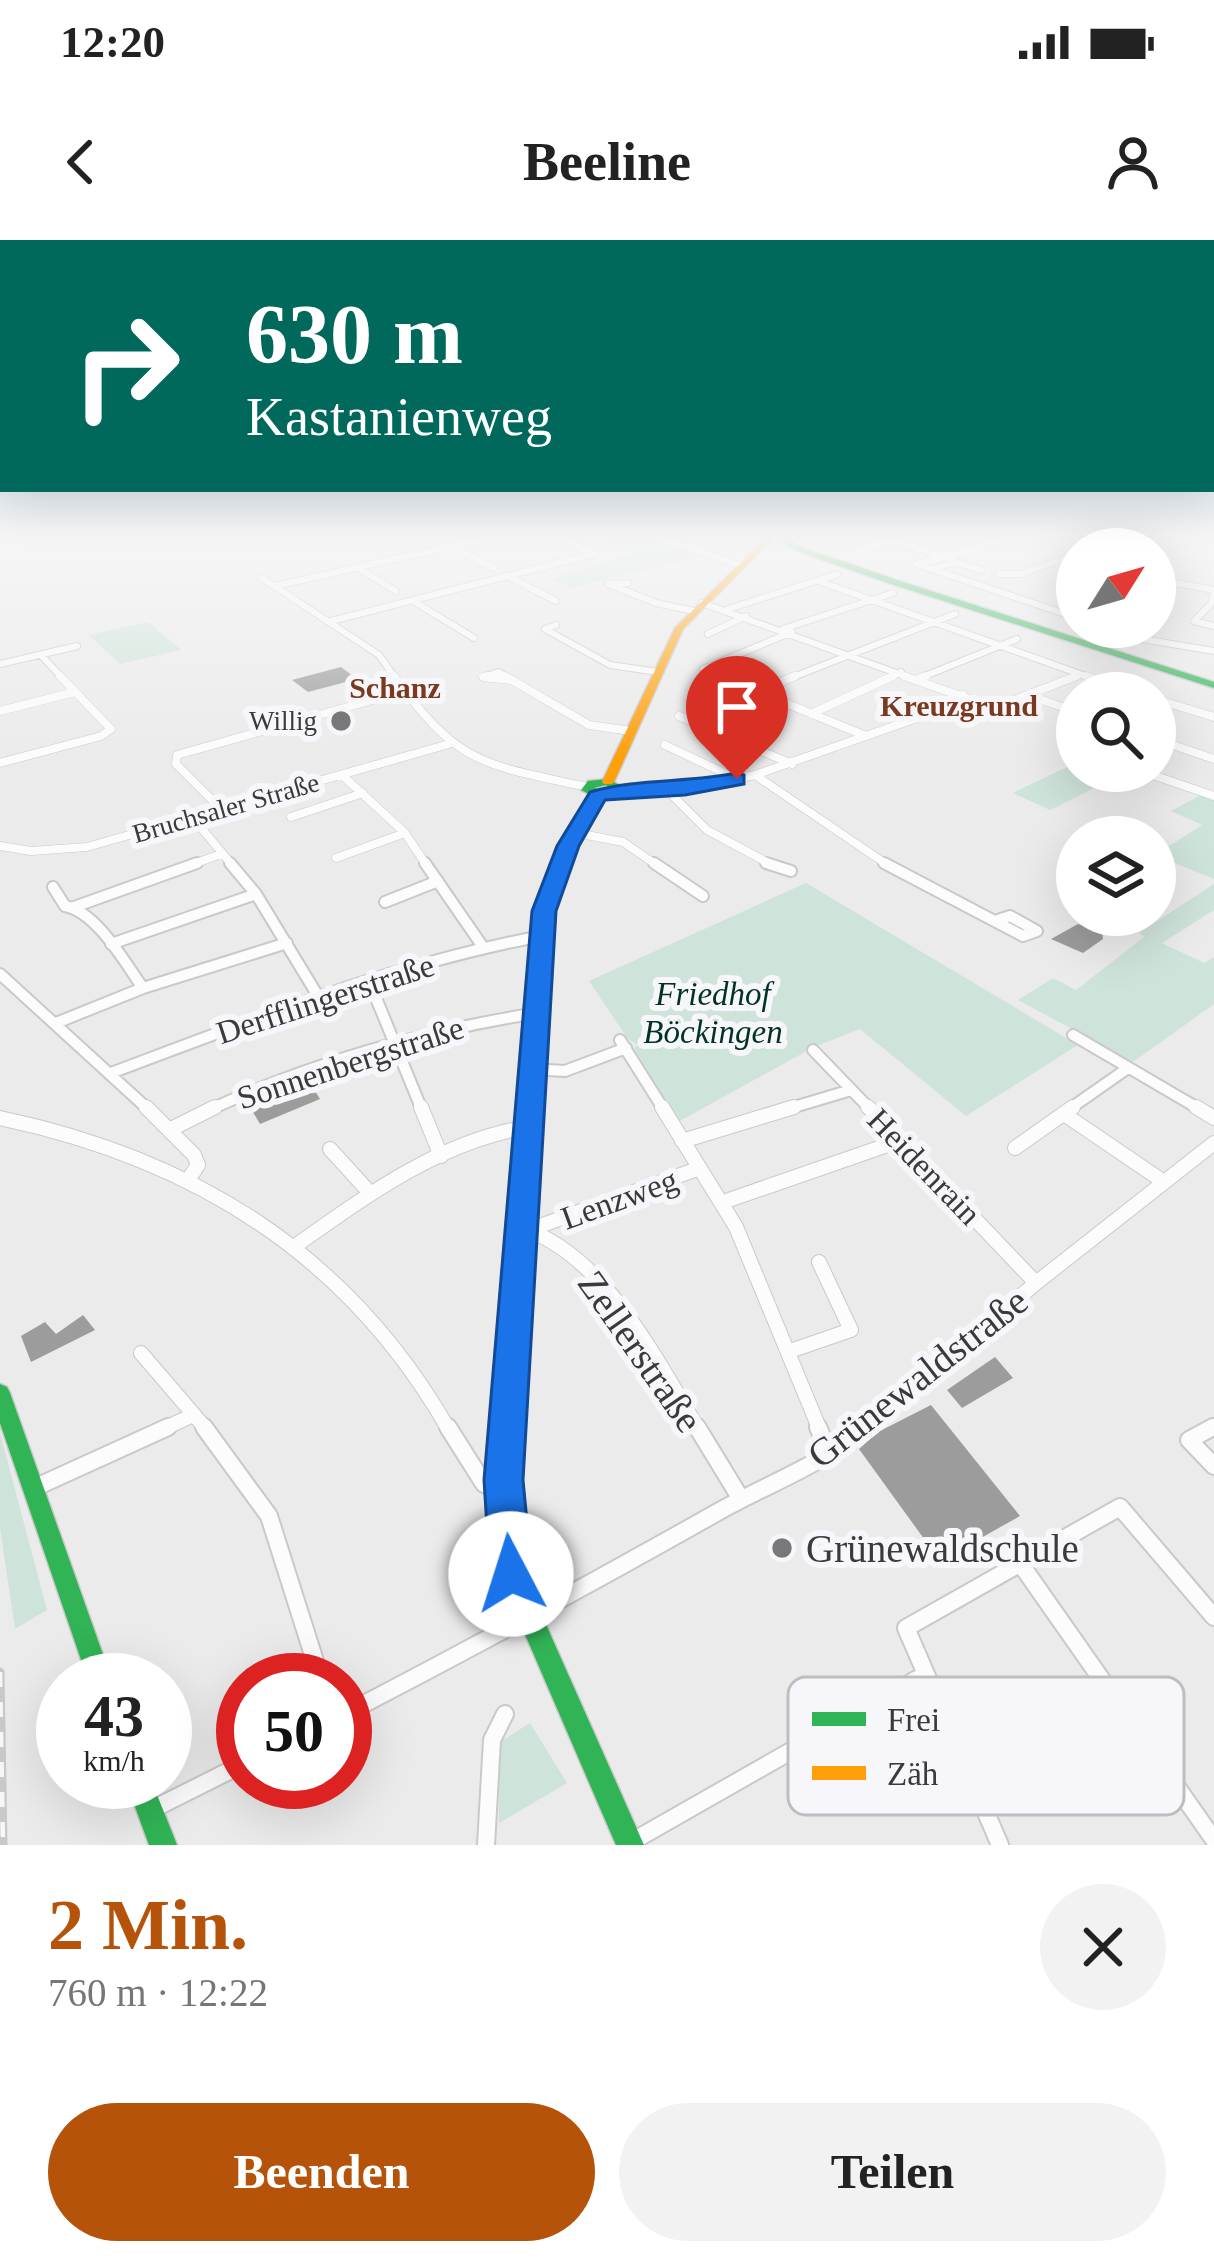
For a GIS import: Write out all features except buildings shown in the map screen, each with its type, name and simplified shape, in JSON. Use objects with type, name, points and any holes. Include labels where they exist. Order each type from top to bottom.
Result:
[{"type":"main road","points":[[628,1844],[511,1574],[503,1490],[530,1228],[527,1127],[550,889],[674,636],[696,609]]},
{"type":"main road","points":[[981,609],[1214,684]]},
{"type":"main road","points":[[0,1393],[91,1653]]},
{"type":"main road","points":[[150,1810],[163,1845]]},
{"type":"street","points":[[312,609],[379,655],[408,690],[419,712],[449,744],[496,767],[603,789],[668,791],[755,775],[868,737],[963,695]]},
{"type":"street","points":[[331,621],[381,609]]},
{"type":"street","points":[[426,609],[474,638]]},
{"type":"street","points":[[728,609],[992,707]]},
{"type":"street","points":[[846,609],[704,668],[868,737]]},
{"type":"street","points":[[899,609],[1070,672]]},
{"type":"street","points":[[1206,609],[1194,621],[1214,626]]},
{"type":"street","points":[[758,692],[848,652],[955,614]]},
{"type":"street","points":[[708,634],[746,616]]},
{"type":"street","points":[[556,635],[610,664],[658,672]]},
{"type":"street","points":[[919,678],[1017,638]]},
{"type":"street","points":[[1176,645],[1214,651]]},
{"type":"street","points":[[0,664],[77,646]]},
{"type":"street","points":[[0,764],[110,732],[40,655]]},
{"type":"street","points":[[811,714],[901,672]]},
{"type":"street","points":[[511,680],[589,725],[631,731]]},
{"type":"street","points":[[917,718],[992,707],[1056,684]]},
{"type":"street","points":[[221,809],[176,764],[177,755],[408,690]]},
{"type":"street","points":[[0,711],[75,692]]},
{"type":"street","points":[[1027,695],[1056,705]]},
{"type":"street","points":[[1176,705],[1214,717]]},
{"type":"street","points":[[679,716],[792,764]]},
{"type":"street","name":"Bruchsaler Straße","points":[[0,846],[72,849],[449,744]]},
{"type":"street","points":[[665,745],[737,779]]},
{"type":"street","points":[[1176,747],[1214,759]]},
{"type":"street","points":[[341,775],[405,833],[483,947]]},
{"type":"street","points":[[755,775],[805,816],[862,853],[998,920]]},
{"type":"street","points":[[1176,783],[1209,795],[1214,784]]},
{"type":"street","points":[[668,791],[715,835],[766,864],[791,871]]},
{"type":"street","points":[[291,817],[363,794]]},
{"type":"street","points":[[192,817],[256,894],[318,996]]},
{"type":"street","points":[[336,858],[405,833]]},
{"type":"street","points":[[576,833],[623,842],[703,896]]},
{"type":"street","points":[[52,887],[65,906],[74,907],[221,854]]},
{"type":"street","points":[[385,902],[438,881]]},
{"type":"street","points":[[111,944],[256,894]]},
{"type":"street","points":[[74,907],[111,944],[143,988]]},
{"type":"street","name":"Derfflingerstraße","points":[[111,1072],[318,996],[483,947],[542,936]]},
{"type":"street","points":[[56,1023],[143,988],[287,943]]},
{"type":"street","points":[[0,974],[111,1072],[194,1155],[198,1165],[190,1177]]},
{"type":"street","points":[[369,981],[441,1156]]},
{"type":"street","name":"Sonnenbergstraße","points":[[169,1130],[268,1081],[485,1020],[537,1012]]},
{"type":"street","points":[[1073,1035],[1214,1118]]},
{"type":"street","points":[[531,1070],[565,1070],[623,1044],[723,1202],[831,1457]]},
{"type":"street","name":"Heidenrain","points":[[813,1050],[1036,1283]]},
{"type":"street","points":[[1015,1148],[1128,1068]]},
{"type":"street","points":[[682,1142],[851,1090]]},
{"type":"street","points":[[1064,1114],[1164,1182]]},
{"type":"street","points":[[0,1118],[80,1134],[139,1153],[225,1195],[295,1246],[387,1336],[473,1470],[484,1484],[503,1490]]},
{"type":"street","points":[[295,1246],[370,1193],[441,1156],[527,1127]]},
{"type":"street","points":[[723,1202],[902,1140]]},
{"type":"street","name":"Grünewaldstraße","points":[[372,1700],[741,1499],[831,1457],[868,1420],[1214,1143]]},
{"type":"street","points":[[330,1149],[370,1193]]},
{"type":"street","name":"Lenzweg","points":[[530,1228],[700,1168]]},
{"type":"street","name":"Zellerstraße","points":[[530,1228],[579,1260],[614,1302],[741,1499]]},
{"type":"street","points":[[790,1352],[851,1330],[819,1262]]},
{"type":"street","points":[[141,1353],[222,1447],[269,1516],[312,1653]]},
{"type":"street","points":[[34,1488],[193,1414]]},
{"type":"street","points":[[1214,1426],[1190,1439],[1214,1466]]},
{"type":"street","points":[[927,1677],[907,1628],[1120,1507],[1214,1617]]},
{"type":"street","points":[[1020,1563],[1100,1677]]},
{"type":"street","points":[[921,1677],[926,1674]]},
{"type":"street","points":[[486,1845],[492,1740],[506,1714]]},
{"type":"street","points":[[628,1844],[788,1753]]},
{"type":"street","points":[[150,1810],[216,1777]]},
{"type":"street","points":[[1184,1797],[1214,1840]]},
{"type":"street","points":[[987,1815],[1000,1845]]},
{"type":"green space","points":[[148,622],[181,650],[120,664],[89,635]]},
{"type":"green space","points":[[1056,772],[1056,792],[1086,792],[1050,810],[1013,793]]},
{"type":"green space","points":[[1201,795],[1214,799],[1214,879],[1176,864],[1176,842],[1202,825],[1171,811]]},
{"type":"green space","name":"Friedhof Böckingen","points":[[806,883],[1078,1045],[966,1116],[860,1029],[814,1047],[678,1122],[634,1048],[638,1045],[628,1039],[589,981]]},
{"type":"green space","points":[[1214,884],[1214,910],[1176,934],[1176,909]]},
{"type":"green space","points":[[1173,936],[1162,943],[1204,963],[1214,957],[1214,1004],[1133,1062],[1018,1000],[1053,978],[1076,990],[1144,937]]},
{"type":"green space","points":[[0,1433],[47,1610],[15,1629],[0,1528]]},
{"type":"green space","points":[[530,1723],[567,1783],[499,1823],[498,1743]]},
{"type":"railway","points":[[0,1672],[3,1845]]},
{"type":"traffic: fast","points":[[978,609],[1214,685]]},
{"type":"traffic: fast","points":[[608,782],[617,787],[610,795],[587,790],[592,783],[608,782]]},
{"type":"traffic: fast","points":[[0,1393],[91,1653]]},
{"type":"traffic: fast","points":[[504,1475],[511,1574],[630,1845]]},
{"type":"traffic: fast","points":[[149,1809],[163,1845]]},
{"type":"traffic: slow","points":[[608,782],[679,628],[698,609]]},
{"type":"traffic: slow","points":[[504,1475],[544,911],[568,846],[597,796]]},
{"type":"place","name":"Willig","points":[[341,721]]},
{"type":"place","name":"Grünewaldschule","points":[[782,1548]]},
{"type":"district","name":"Schanz","points":[[395,688]]},
{"type":"district","name":"Kreuzgrund","points":[[959,706]]},
{"type":"route","points":[[511,1574],[503,1490],[531,1070],[544,911],[550,889],[597,796],[618,790],[685,789],[737,779]]}]
